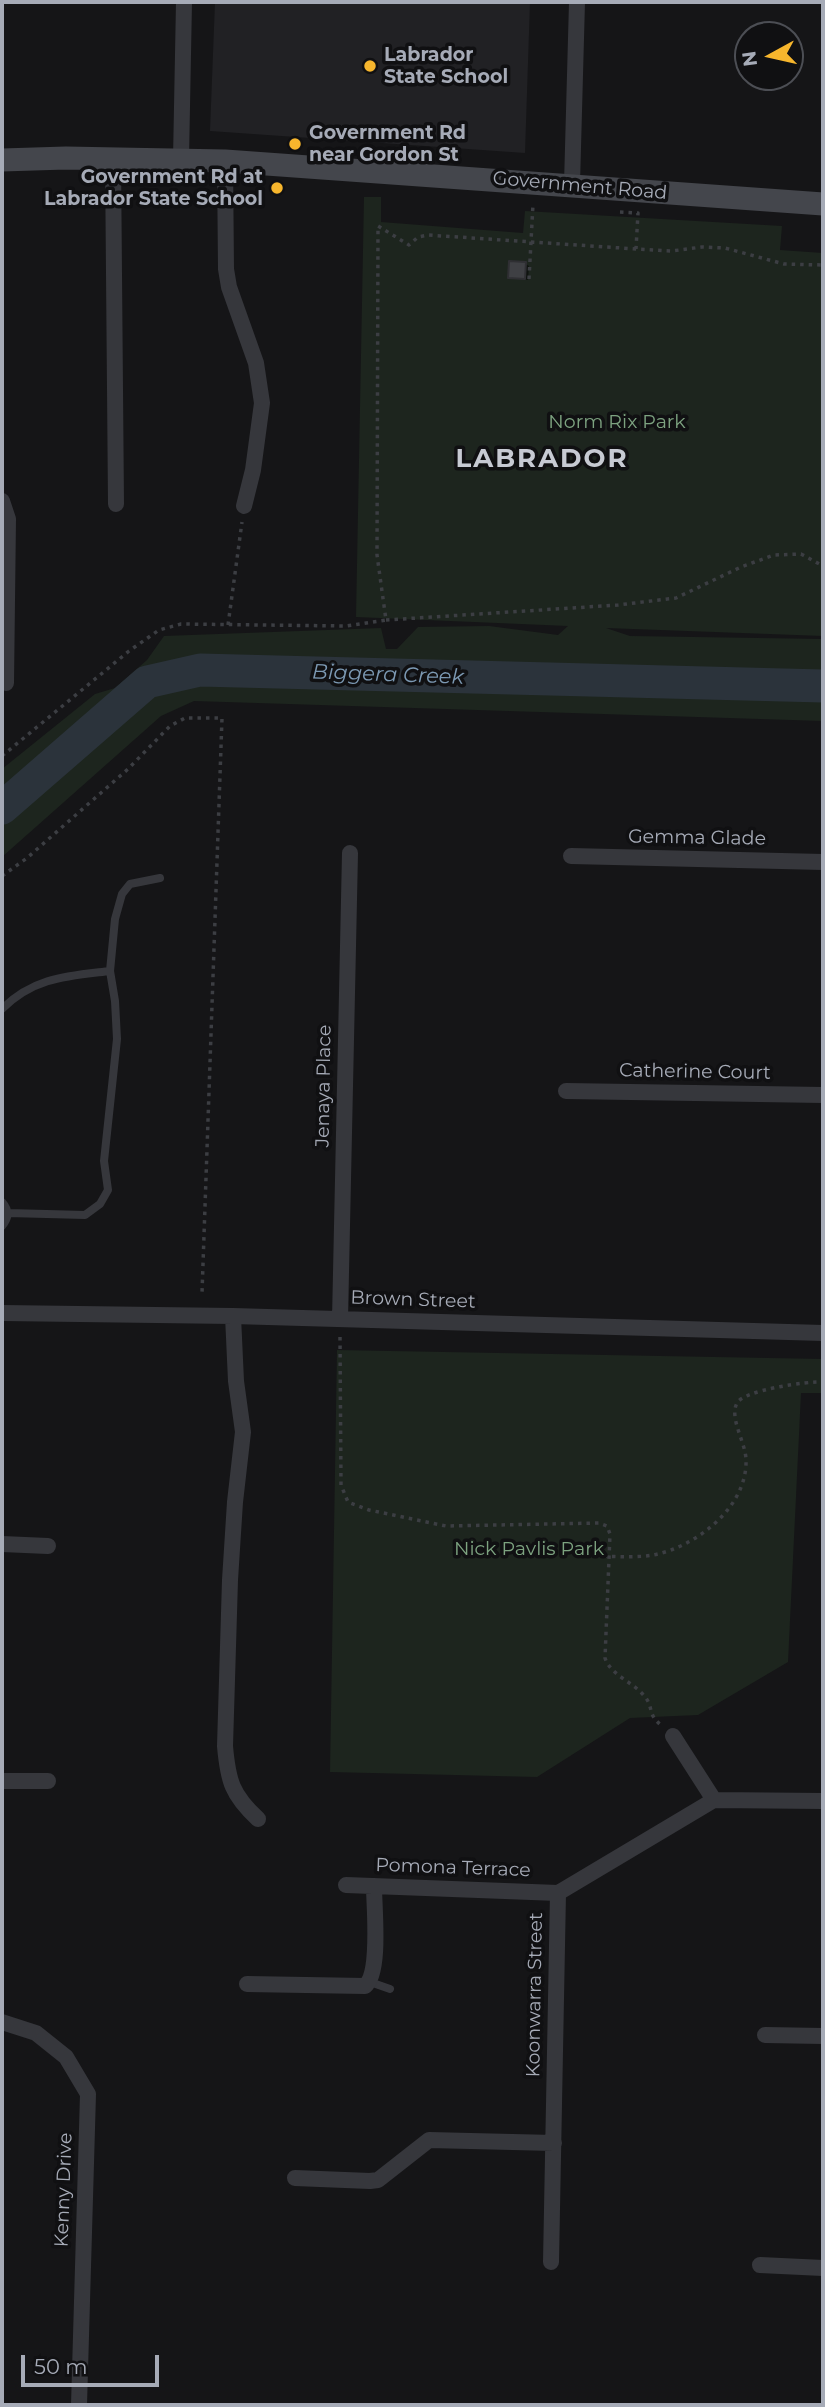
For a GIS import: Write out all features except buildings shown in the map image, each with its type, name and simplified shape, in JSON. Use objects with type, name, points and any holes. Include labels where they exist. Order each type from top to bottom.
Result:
[{"type":"main road","name":"Government Road","points":[[2,160],[113,158],[225,161],[823,204]]},
{"type":"street","points":[[181,159],[184,2]]},
{"type":"street","points":[[572,184],[577,2]]},
{"type":"street","points":[[113,158],[116,504]]},
{"type":"street","points":[[225,161],[226,269],[229,287],[256,363],[262,403],[253,470],[244,506]]},
{"type":"street","points":[[2,501],[8,519],[4,639],[6,683]]},
{"type":"street","name":"Jenaya Place","points":[[340,1319],[350,853]]},
{"type":"street","name":"Gemma Glade","points":[[570,856],[823,862]]},
{"type":"street","name":"Catherine Court","points":[[566,1091],[823,1095]]},
{"type":"street","name":"Brown Street","points":[[2,1313],[340,1319],[823,1333]]},
{"type":"street","points":[[233,1317],[234,1357],[243,1432],[230,1580],[225,1746],[227,1771],[232,1788],[240,1803],[258,1819]]},
{"type":"street","points":[[2,1544],[48,1546]]},
{"type":"street","points":[[673,1736],[713,1800],[823,1801]]},
{"type":"street","points":[[2,1781],[48,1782]]},
{"type":"street","name":"Koonwarra Street","points":[[551,2262],[558,1893],[713,1800]]},
{"type":"street","name":"Pomona Terrace","points":[[346,1885],[558,1893]]},
{"type":"street","points":[[247,1984],[365,1986],[370,1982],[374,1968],[374,1886]]},
{"type":"street","name":"Kenny Drive","points":[[2,2022],[36,2033],[66,2057],[88,2094],[79,2405]]},
{"type":"street","points":[[765,2035],[823,2036]]},
{"type":"street","points":[[295,2178],[378,2180],[425,2142],[436,2140],[554,2143]]},
{"type":"street","points":[[760,2265],[823,2268]]},
{"type":"lane","points":[[8,1213],[85,1215],[100,1204],[108,1190],[104,1161],[117,1039],[110,971],[116,919],[122,894],[130,884],[160,878]]},
{"type":"lane","points":[[2,1009],[16,996],[58,976],[110,971]]},
{"type":"lane","points":[[2,1202],[8,1213],[2,1226]]},
{"type":"lane","points":[[370,1982],[390,1989]]},
{"type":"path","points":[[529,279],[533,198]]},
{"type":"path","points":[[614,211],[638,213],[636,249]]},
{"type":"path","points":[[386,620],[377,555],[378,226],[409,245],[418,237],[428,235],[672,251],[702,247],[725,248],[784,264],[823,265]]},
{"type":"path","points":[[228,625],[244,506]]},
{"type":"path","points":[[2,756],[129,651],[159,630],[181,624],[346,626],[386,620],[618,605],[676,598],[741,567],[774,555],[801,554],[823,566]]},
{"type":"path","points":[[2,876],[27,858],[128,769],[170,726],[185,718],[222,718],[202,1293]]},
{"type":"path","points":[[340,1319],[341,1485],[348,1502],[369,1510],[446,1526],[599,1523],[607,1526],[610,1534],[605,1658],[607,1665],[643,1694],[649,1702],[652,1718],[673,1736]]},
{"type":"path","points":[[578,1556],[655,1554],[690,1540],[709,1528],[735,1502],[744,1475],[745,1446],[734,1420],[737,1403],[744,1397],[797,1382],[823,1382]]},
{"type":"shaded area","name":"Labrador State School","points":[[215,2],[530,2],[525,153],[210,131]]},
{"type":"green space","name":"Norm Rix Park","points":[[364,197],[381,197],[381,222],[523,233],[525,211],[782,226],[780,250],[823,253],[823,636],[606,628],[630,636],[823,639],[823,721],[194,701],[161,716],[2,857],[2,769],[95,694],[115,688],[147,660],[164,636],[381,628],[386,649],[397,649],[418,627],[489,626],[558,635],[568,626],[356,617]]},
{"type":"green space","name":"Nick Pavlis Park","points":[[337,1350],[823,1359],[823,1393],[801,1393],[788,1662],[698,1715],[630,1718],[537,1777],[330,1772]]},
{"type":"waterway","name":"Biggera Creek","points":[[2,808],[147,682],[200,670],[823,686]]},
{"type":"place","name":"Labrador State School","points":[[370,66]]},
{"type":"place","name":"Government Rd near Gordon St","points":[[295,144]]},
{"type":"place","name":"Government Rd at Labrador State School","points":[[277,188]]},
{"type":"district","name":"LABRADOR","points":[[542,459]]}]
